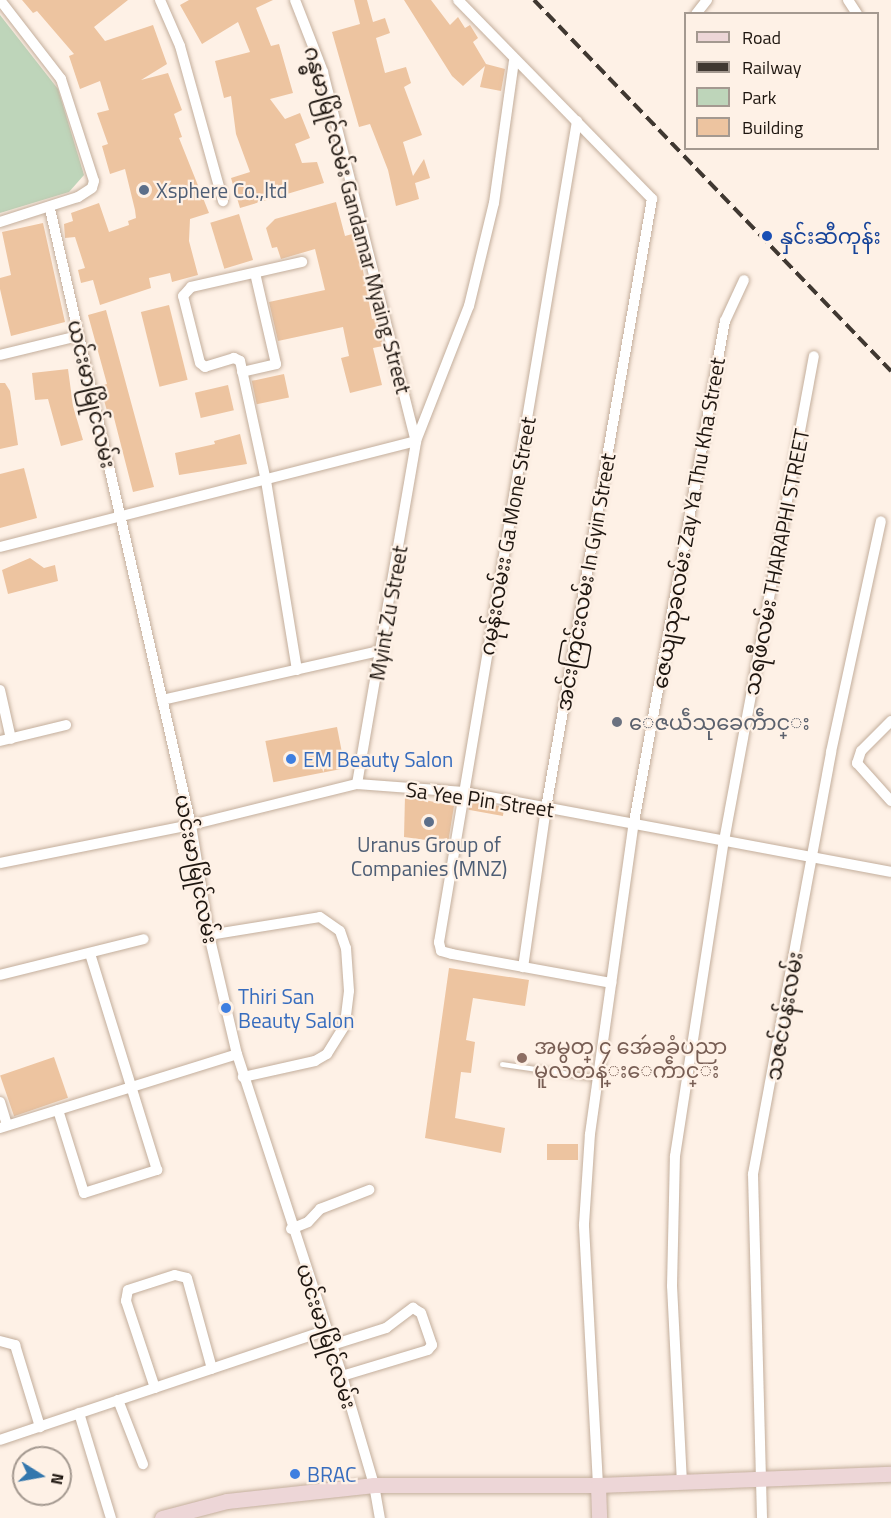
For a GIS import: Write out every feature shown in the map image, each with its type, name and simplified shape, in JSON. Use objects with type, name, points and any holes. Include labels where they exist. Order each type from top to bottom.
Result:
[{"type":"street","points":[[0,0],[61,79],[94,172],[92,188],[86,194],[50,209],[0,222]]},
{"type":"street","points":[[161,0],[180,46],[224,201]]},
{"type":"street","name":"ဂန္ဓမာမြိုင်လမ်း Gandamar Myaing Street","points":[[295,0],[323,72],[416,441]]},
{"type":"street","points":[[458,0],[514,61],[577,121]]},
{"type":"street","points":[[698,12],[707,0]]},
{"type":"street","points":[[0,547],[416,441],[469,306],[494,203],[514,61]]},
{"type":"street","name":"အင်းကြင်းလမ်း In Gyin Street","points":[[524,967],[546,808],[652,199],[577,121]]},
{"type":"street","name":"ဂမုန်းလမ်းး Ga Mone Street","points":[[524,967],[441,951],[464,792],[577,121]]},
{"type":"street","name":"ယင်းမာမြိုင်လမ်း","points":[[50,209],[191,825],[209,935],[237,1054],[291,1229],[342,1376],[374,1485],[380,1518]]},
{"type":"street","points":[[297,670],[266,481],[242,372],[237,358],[205,367],[200,363],[183,296],[191,287],[302,262]]},
{"type":"street","points":[[242,372],[276,364],[255,273]]},
{"type":"street","name":"ဇေယျသုခလမ်း Zay Ya Thu Kha Street","points":[[598,1485],[584,1224],[598,1078],[634,822],[725,321],[744,280]]},
{"type":"street","points":[[0,355],[78,336]]},
{"type":"street","name":"သရဖီလမ်း THARAPHI STREET","points":[[682,1483],[672,1286],[675,1156],[724,841],[814,356]]},
{"type":"street","name":"Myint Zu Street","points":[[357,784],[382,650],[416,441]]},
{"type":"street","name":"သဇင်ပန်းလမ်း","points":[[762,1518],[753,1174],[812,858],[881,521]]},
{"type":"street","points":[[162,700],[382,650]]},
{"type":"street","points":[[0,690],[11,738]]},
{"type":"street","points":[[891,721],[861,751],[857,763],[891,801]]},
{"type":"street","points":[[0,741],[66,725]]},
{"type":"street","name":"Sa Yee Pin Street","points":[[0,863],[191,825],[357,784],[464,792],[634,822],[891,872]]},
{"type":"street","points":[[209,935],[320,917],[340,931],[346,948],[349,991],[345,1025],[327,1054],[315,1061],[243,1077]]},
{"type":"street","points":[[0,975],[144,939]]},
{"type":"street","points":[[58,1110],[84,1193],[153,1174],[158,1164],[131,1087],[90,952]]},
{"type":"street","points":[[524,967],[611,983]]},
{"type":"street","points":[[0,1102],[4,1127],[237,1054]]},
{"type":"street","points":[[291,1229],[308,1222],[320,1209],[369,1190]]},
{"type":"street","points":[[155,1388],[126,1301],[128,1290],[175,1275],[187,1278],[212,1369]]},
{"type":"street","points":[[332,1345],[386,1328],[413,1308],[421,1313],[432,1346],[428,1350],[342,1376]]},
{"type":"street","points":[[0,1440],[326,1330]]},
{"type":"street","points":[[0,1341],[15,1345],[40,1427]]},
{"type":"street","points":[[118,1400],[143,1464]]},
{"type":"street","points":[[79,1413],[111,1518]]},
{"type":"street","points":[[162,1518],[227,1501],[374,1485],[598,1485],[891,1474]]},
{"type":"street","points":[[598,1485],[599,1518]]},
{"type":"lane","points":[[502,1064],[598,1078]]},
{"type":"green space","points":[[0,15],[58,89],[84,175],[69,192],[0,213]]},
{"type":"building","points":[[22,0],[128,0],[94,27],[105,41],[153,25],[167,64],[141,80],[168,73],[182,110],[174,114],[182,137],[179,138],[209,213],[190,219],[189,241],[198,275],[172,282],[170,273],[149,278],[151,288],[100,305],[93,280],[81,283],[78,270],[85,268],[75,237],[65,238],[64,224],[73,221],[71,213],[99,203],[109,232],[129,225],[128,221],[136,218],[135,210],[125,169],[110,174],[102,146],[108,144],[97,113],[109,110],[100,81],[80,89],[69,56],[74,54],[37,11],[33,13]]},
{"type":"building","points":[[189,0],[273,0],[256,8],[271,46],[279,44],[293,93],[270,99],[285,119],[300,113],[310,138],[295,144],[302,163],[317,162],[324,183],[240,208],[231,178],[250,172],[236,134],[231,96],[224,98],[215,61],[250,52],[238,22],[202,44],[180,5]]},
{"type":"building","points":[[354,0],[367,0],[373,22],[385,18],[390,33],[376,38],[385,73],[406,67],[411,83],[404,87],[422,135],[403,142],[413,176],[424,159],[430,178],[415,183],[419,199],[396,206],[388,170],[370,124],[359,127],[332,32],[360,24]]},
{"type":"building","points":[[404,0],[431,0],[450,25],[458,17],[465,28],[470,25],[478,38],[473,42],[486,64],[505,69],[501,91],[480,87],[485,66],[463,86],[452,76]]},
{"type":"building","points":[[336,202],[345,236],[356,233],[372,319],[377,318],[383,346],[373,348],[382,385],[350,393],[341,358],[349,356],[343,327],[278,341],[269,302],[325,290],[315,249],[281,259],[277,247],[272,248],[266,228],[275,219]]},
{"type":"building","points":[[239,214],[253,260],[224,269],[210,223]]},
{"type":"building","points":[[43,223],[65,322],[11,336],[0,289],[0,278],[11,275],[2,232]]},
{"type":"building","points":[[169,305],[188,380],[159,387],[141,312]]},
{"type":"building","points":[[106,310],[154,487],[133,492],[112,410],[107,411],[100,386],[107,384],[88,315]]},
{"type":"building","points":[[68,369],[73,406],[83,440],[61,446],[48,399],[35,400],[32,373]]},
{"type":"building","points":[[284,374],[289,397],[257,404],[252,381]]},
{"type":"building","points":[[0,383],[5,383],[10,391],[18,445],[0,449]]},
{"type":"building","points":[[228,385],[234,410],[201,418],[195,393]]},
{"type":"building","points":[[240,434],[247,464],[179,475],[175,453],[215,444],[214,441]]},
{"type":"building","points":[[24,468],[37,518],[0,528],[0,474]]},
{"type":"building","points":[[30,558],[44,568],[55,565],[58,581],[8,594],[2,570]]},
{"type":"building","points":[[337,727],[345,768],[273,782],[265,741]]},
{"type":"building","name":"Uranus Group of Companies (MNZ)","points":[[405,796],[454,806],[448,843],[404,837]]},
{"type":"building","points":[[470,801],[504,807],[503,816],[468,810]]},
{"type":"building","points":[[449,968],[529,980],[525,1006],[473,998],[466,1040],[475,1042],[471,1073],[461,1072],[455,1118],[505,1128],[501,1153],[425,1138]]},
{"type":"building","points":[[54,1057],[68,1098],[14,1116],[0,1076]]},
{"type":"building","points":[[547,1144],[578,1144],[578,1160],[547,1160]]},
{"type":"railway","points":[[534,0],[891,371]]},
{"type":"place","name":"Xsphere Co.,ltd","points":[[144,190]]},
{"type":"place","name":"နှင်းဆီကုန်း","points":[[767,236]]},
{"type":"place","name":"ေဇယဵသုခေကဵာင္း","points":[[617,722]]},
{"type":"place","name":"EM Beauty Salon","points":[[291,759]]},
{"type":"place","name":"Uranus Group of Companies (MNZ)","points":[[429,822]]},
{"type":"place","name":"Thiri San Beauty Salon","points":[[226,1008]]},
{"type":"place","name":"အမွတ္ ၄ အေဴခခံပညာ မူလတန္းေကဵာင္း","points":[[522,1058]]},
{"type":"place","name":"BRAC","points":[[295,1474]]}]
